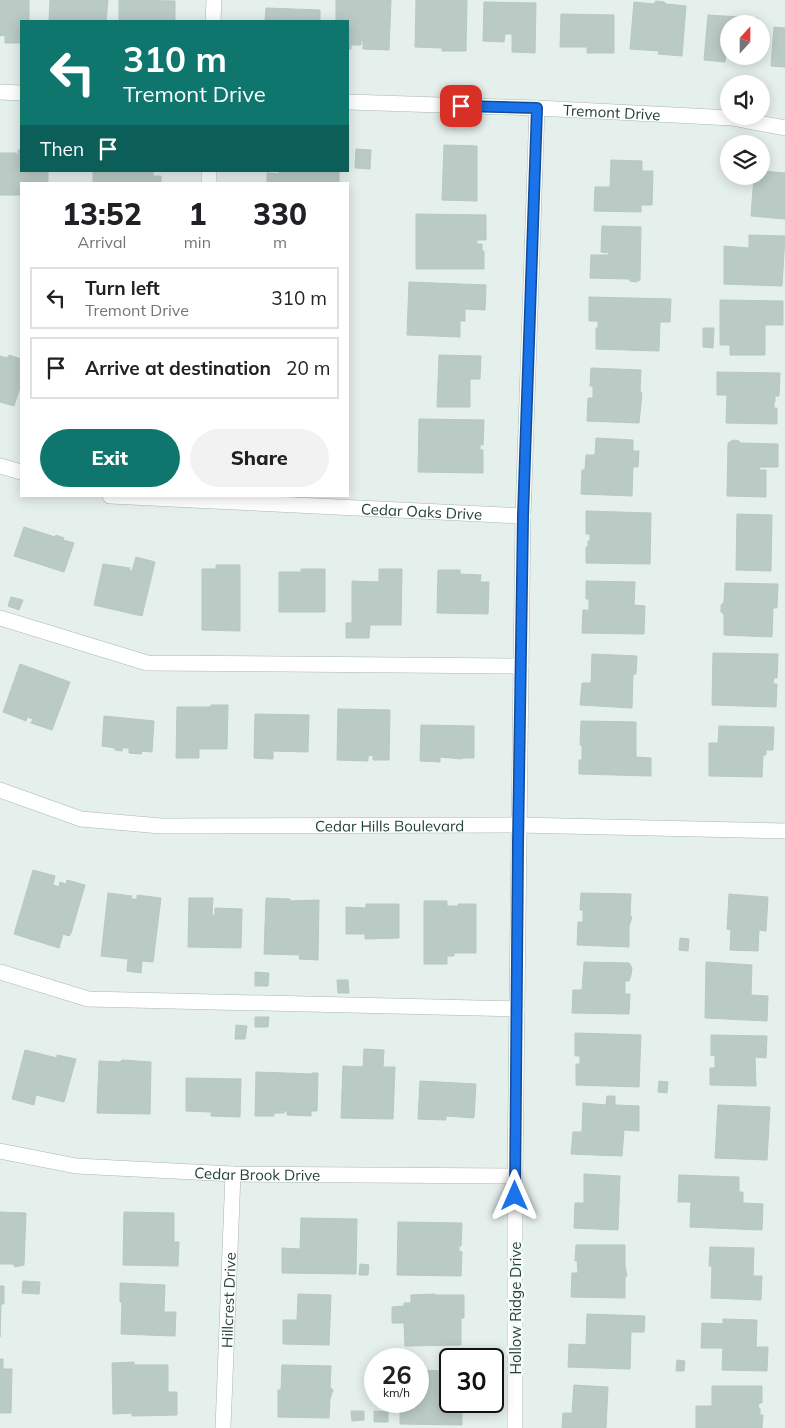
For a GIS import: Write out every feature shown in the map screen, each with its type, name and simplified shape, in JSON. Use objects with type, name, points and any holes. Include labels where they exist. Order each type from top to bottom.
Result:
[{"type":"street","points":[[213,20],[214,0]]},
{"type":"street","points":[[0,92],[20,93]]},
{"type":"street","name":"Tremont Drive","points":[[349,102],[537,108],[732,118],[785,128]]},
{"type":"street","name":"Hollow Ridge Drive","points":[[515,1428],[518,826],[523,516],[537,108]]},
{"type":"street","points":[[0,466],[20,472]]},
{"type":"street","name":"Cedar Oaks Drive","points":[[140,497],[523,516]]},
{"type":"street","points":[[0,618],[147,663],[521,666]]},
{"type":"street","name":"Cedar Hills Boulevard","points":[[0,790],[81,819],[161,826],[518,826],[785,832]]},
{"type":"street","points":[[0,972],[88,999],[517,1009]]},
{"type":"street","name":"Cedar Brook Drive","points":[[0,1151],[76,1166],[233,1174],[516,1176]]},
{"type":"street","name":"Hillcrest Drive","points":[[224,1428],[233,1174]]},
{"type":"building","points":[[0,0],[29,0],[29,20],[20,20],[20,43],[5,43],[5,35],[0,36]]},
{"type":"building","points":[[50,0],[108,0],[106,20],[49,20]]},
{"type":"building","points":[[119,0],[175,1],[175,20],[119,20]]},
{"type":"building","points":[[336,0],[391,0],[389,50],[363,49],[363,41],[361,41],[361,45],[351,45],[351,49],[349,49],[349,20],[336,20]]},
{"type":"building","points":[[416,0],[467,0],[466,51],[442,51],[442,48],[415,47]]},
{"type":"building","points":[[656,1],[686,6],[682,56],[658,54],[659,51],[630,49],[634,2],[654,4]]},
{"type":"building","points":[[484,2],[536,3],[535,53],[512,52],[512,34],[505,34],[504,42],[483,41]]},
{"type":"building","points":[[266,8],[320,10],[320,20],[265,20]]},
{"type":"building","points":[[561,14],[614,15],[614,53],[587,53],[587,47],[560,47]]},
{"type":"building","points":[[708,15],[720,16],[720,62],[704,60]]},
{"type":"building","points":[[774,27],[785,28],[785,67],[771,66]]},
{"type":"building","points":[[444,145],[477,146],[477,201],[442,200]]},
{"type":"building","points":[[356,149],[371,150],[370,169],[355,168]]},
{"type":"building","points":[[18,150],[20,150],[20,172],[48,172],[48,182],[20,182],[20,195],[0,195],[0,153],[16,153],[18,157]]},
{"type":"building","points":[[611,160],[642,161],[642,171],[653,171],[652,205],[641,205],[641,212],[594,211],[595,187],[610,187]]},
{"type":"building","points":[[93,172],[153,172],[153,176],[161,176],[161,182],[93,182]]},
{"type":"building","points":[[279,172],[339,172],[339,182],[267,182],[267,173],[279,174]]},
{"type":"building","points":[[770,172],[785,173],[785,219],[751,216],[753,185],[770,185]]},
{"type":"building","points":[[416,214],[486,215],[486,240],[477,240],[477,244],[482,244],[482,251],[484,251],[484,269],[416,269]]},
{"type":"building","points":[[602,226],[641,227],[640,280],[636,282],[629,279],[590,278],[591,255],[609,255],[609,253],[601,252]]},
{"type":"building","points":[[749,235],[785,236],[782,286],[724,284],[724,246],[749,248]]},
{"type":"building","points":[[409,282],[486,285],[485,310],[465,309],[465,321],[460,321],[460,337],[407,335]]},
{"type":"building","points":[[589,297],[671,299],[670,322],[660,322],[659,351],[596,349],[598,321],[589,321]]},
{"type":"building","points":[[720,300],[783,301],[783,325],[765,325],[765,355],[730,355],[730,345],[720,345]]},
{"type":"building","points":[[703,328],[714,328],[713,348],[703,347]]},
{"type":"building","points":[[9,355],[20,359],[20,387],[14,406],[0,402],[0,356],[7,358]]},
{"type":"building","points":[[439,355],[481,356],[480,379],[470,379],[470,407],[437,407]]},
{"type":"building","points":[[591,368],[641,370],[640,391],[642,393],[639,423],[587,421],[588,398],[593,398],[593,386],[590,386]]},
{"type":"building","points":[[717,372],[780,373],[779,396],[775,396],[774,403],[774,408],[777,408],[777,424],[726,423],[727,395],[717,395]]},
{"type":"building","points":[[419,419],[484,420],[483,445],[480,445],[480,450],[483,450],[483,473],[418,472]]},
{"type":"building","points":[[596,438],[633,440],[633,451],[639,451],[638,467],[633,467],[632,496],[581,494],[582,470],[585,470],[586,455],[595,455]]},
{"type":"building","points":[[733,440],[740,443],[778,444],[778,467],[760,467],[759,470],[766,470],[766,497],[727,496],[728,443]]},
{"type":"building","points":[[586,511],[651,513],[650,564],[586,563],[586,547],[588,547],[588,541],[590,541],[590,534],[586,534]]},
{"type":"building","points":[[737,514],[772,515],[771,571],[736,570]]},
{"type":"building","points":[[24,527],[55,537],[56,535],[64,538],[63,540],[74,543],[64,572],[14,556]]},
{"type":"building","points":[[136,557],[155,562],[142,616],[94,605],[103,564],[130,568],[129,570],[132,571]]},
{"type":"building","points":[[216,565],[240,565],[240,631],[202,630],[202,569],[216,569]]},
{"type":"building","points":[[301,569],[325,569],[325,612],[279,612],[279,572],[301,572]]},
{"type":"building","points":[[379,569],[402,569],[401,625],[370,625],[369,638],[346,638],[346,623],[352,623],[352,581],[379,582]]},
{"type":"building","points":[[438,570],[460,570],[460,574],[481,575],[480,582],[489,582],[488,614],[437,613]]},
{"type":"building","points":[[586,581],[635,582],[634,605],[645,606],[644,634],[582,633],[583,610],[589,610],[589,599],[586,599]]},
{"type":"building","points":[[725,583],[778,584],[777,608],[773,608],[772,637],[724,635],[724,614],[721,612],[721,605],[724,602]]},
{"type":"building","points":[[11,597],[23,600],[19,610],[8,606]]},
{"type":"building","points":[[713,653],[778,654],[777,678],[774,678],[773,684],[777,684],[776,707],[712,705]]},
{"type":"building","points":[[592,654],[637,656],[636,674],[633,674],[632,708],[580,705],[582,683],[591,683]]},
{"type":"building","points":[[20,664],[70,682],[52,730],[31,723],[33,719],[27,717],[26,721],[3,712]]},
{"type":"building","points":[[211,705],[228,705],[227,749],[199,749],[199,758],[176,758],[177,707],[210,707]]},
{"type":"building","points":[[338,709],[390,710],[389,760],[373,760],[373,755],[368,756],[368,761],[337,760]]},
{"type":"building","points":[[255,714],[309,715],[308,752],[273,751],[273,759],[254,758]]},
{"type":"building","points":[[104,716],[154,721],[152,752],[142,751],[141,754],[129,753],[129,748],[123,748],[122,751],[102,746]]},
{"type":"building","points":[[581,721],[636,722],[636,757],[651,758],[651,776],[579,774],[579,760],[582,760],[582,745],[580,745]]},
{"type":"building","points":[[421,725],[474,726],[474,758],[440,757],[440,762],[420,761]]},
{"type":"building","points":[[719,726],[774,727],[773,750],[766,750],[766,755],[763,755],[762,777],[709,776],[709,743],[718,743]]},
{"type":"building","points":[[33,870],[55,876],[53,885],[59,887],[60,882],[66,884],[67,880],[85,885],[71,933],[69,936],[63,934],[59,948],[14,934]]},
{"type":"building","points":[[108,893],[132,896],[131,899],[137,899],[137,895],[161,898],[153,962],[142,961],[141,973],[127,971],[128,959],[101,956]]},
{"type":"building","points":[[581,893],[631,894],[630,915],[632,917],[629,926],[629,947],[577,945],[578,922],[583,922],[583,910],[580,910]]},
{"type":"building","points":[[729,894],[768,897],[766,931],[759,930],[758,951],[730,950],[731,930],[727,929]]},
{"type":"building","points":[[189,898],[213,898],[212,915],[215,915],[215,908],[242,909],[241,948],[188,947]]},
{"type":"building","points":[[266,898],[290,899],[290,901],[319,900],[318,960],[299,959],[300,955],[264,954]]},
{"type":"building","points":[[424,901],[447,901],[447,906],[476,904],[476,953],[454,953],[454,956],[447,956],[447,964],[424,964]]},
{"type":"building","points":[[366,904],[399,904],[399,938],[365,939],[365,934],[346,934],[346,907],[366,908]]},
{"type":"building","points":[[680,938],[689,939],[688,951],[679,950]]},
{"type":"building","points":[[584,962],[629,963],[632,968],[629,981],[625,981],[625,994],[630,994],[629,1014],[572,1013],[573,990],[582,990]]},
{"type":"building","points":[[706,962],[752,965],[751,995],[768,996],[767,1021],[705,1018]]},
{"type":"building","points":[[255,972],[269,973],[268,986],[255,986]]},
{"type":"building","points":[[337,980],[348,980],[349,993],[338,993]]},
{"type":"building","points":[[255,1017],[269,1017],[268,1027],[255,1027]]},
{"type":"building","points":[[236,1025],[247,1026],[245,1039],[235,1039]]},
{"type":"building","points":[[575,1033],[641,1035],[639,1087],[576,1085],[576,1064],[580,1064],[580,1056],[575,1056]]},
{"type":"building","points":[[711,1035],[767,1036],[766,1058],[755,1057],[756,1086],[710,1085],[710,1068],[715,1068],[715,1055],[711,1056]]},
{"type":"building","points":[[364,1049],[384,1050],[383,1067],[395,1067],[393,1119],[341,1118],[343,1066],[363,1067]]},
{"type":"building","points":[[25,1050],[57,1058],[57,1055],[76,1059],[64,1102],[36,1095],[34,1105],[12,1099]]},
{"type":"building","points":[[122,1060],[151,1062],[150,1114],[97,1113],[99,1061],[120,1062]]},
{"type":"building","points":[[256,1072],[318,1073],[317,1111],[311,1111],[311,1116],[287,1115],[287,1111],[284,1111],[284,1113],[274,1113],[274,1116],[255,1116]]},
{"type":"building","points":[[186,1078],[241,1079],[240,1117],[211,1116],[211,1112],[186,1111]]},
{"type":"building","points":[[420,1081],[476,1084],[474,1118],[446,1116],[446,1120],[418,1119]]},
{"type":"building","points":[[659,1081],[668,1082],[667,1093],[658,1092]]},
{"type":"building","points":[[607,1096],[615,1096],[615,1105],[639,1106],[639,1131],[624,1130],[622,1156],[571,1154],[573,1132],[582,1132],[583,1103],[606,1105]]},
{"type":"building","points":[[718,1105],[770,1107],[767,1160],[715,1158]]},
{"type":"building","points":[[584,1174],[620,1176],[618,1230],[574,1228],[575,1203],[584,1203]]},
{"type":"building","points":[[679,1175],[739,1177],[739,1192],[743,1192],[743,1203],[763,1204],[762,1230],[690,1227],[691,1202],[678,1202]]},
{"type":"building","points":[[0,1212],[26,1213],[24,1265],[15,1267],[13,1264],[0,1264]]},
{"type":"building","points":[[124,1212],[174,1213],[174,1242],[179,1242],[178,1266],[123,1265]]},
{"type":"building","points":[[301,1218],[357,1219],[356,1274],[282,1273],[282,1248],[300,1249]]},
{"type":"building","points":[[398,1222],[462,1223],[461,1246],[459,1246],[459,1251],[462,1252],[461,1276],[397,1275]]},
{"type":"building","points":[[576,1245],[625,1245],[627,1276],[625,1277],[625,1298],[571,1297],[572,1273],[578,1273],[577,1260],[575,1261]]},
{"type":"building","points":[[710,1247],[754,1248],[753,1276],[762,1276],[761,1300],[711,1298],[712,1266],[709,1266]]},
{"type":"building","points":[[360,1264],[369,1265],[368,1275],[359,1275]]},
{"type":"building","points":[[23,1281],[40,1282],[39,1294],[22,1293]]},
{"type":"building","points":[[120,1283],[165,1285],[164,1312],[176,1312],[175,1336],[121,1334],[122,1302],[120,1302]]},
{"type":"building","points":[[0,1286],[4,1286],[4,1304],[1,1304],[0,1337]]},
{"type":"building","points":[[298,1294],[331,1295],[329,1345],[283,1344],[283,1320],[297,1320]]},
{"type":"building","points":[[411,1295],[464,1295],[464,1318],[461,1318],[461,1345],[405,1346],[404,1323],[392,1323],[392,1307],[411,1303]]},
{"type":"building","points":[[587,1314],[645,1316],[644,1332],[631,1332],[630,1369],[568,1367],[569,1344],[586,1345]]},
{"type":"building","points":[[723,1319],[757,1320],[756,1347],[768,1347],[767,1371],[722,1370],[723,1348],[701,1348],[702,1323],[723,1324]]},
{"type":"building","points":[[0,1359],[3,1359],[3,1369],[12,1369],[11,1413],[0,1413]]},
{"type":"building","points":[[677,1360],[685,1361],[684,1371],[676,1371]]},
{"type":"building","points":[[134,1362],[134,1365],[168,1365],[168,1392],[177,1392],[177,1415],[132,1416],[132,1413],[113,1414],[112,1363]]},
{"type":"building","points":[[282,1365],[331,1366],[330,1387],[333,1390],[330,1399],[329,1418],[278,1417],[278,1390],[281,1390]]},
{"type":"building","points":[[429,1370],[439,1371],[439,1413],[462,1413],[462,1425],[400,1424],[400,1413],[429,1413]]},
{"type":"building","points":[[574,1385],[608,1387],[606,1428],[562,1428],[563,1413],[572,1413]]},
{"type":"building","points":[[712,1386],[762,1386],[762,1403],[759,1403],[758,1408],[760,1408],[760,1415],[763,1415],[762,1428],[696,1428],[696,1406],[712,1406]]},
{"type":"building","points":[[351,1411],[364,1411],[364,1420],[352,1421]]},
{"type":"building","points":[[374,1413],[388,1413],[388,1422],[374,1422]]},
{"type":"route","points":[[461,106],[537,108],[530,358],[523,516],[515,1196]]}]
